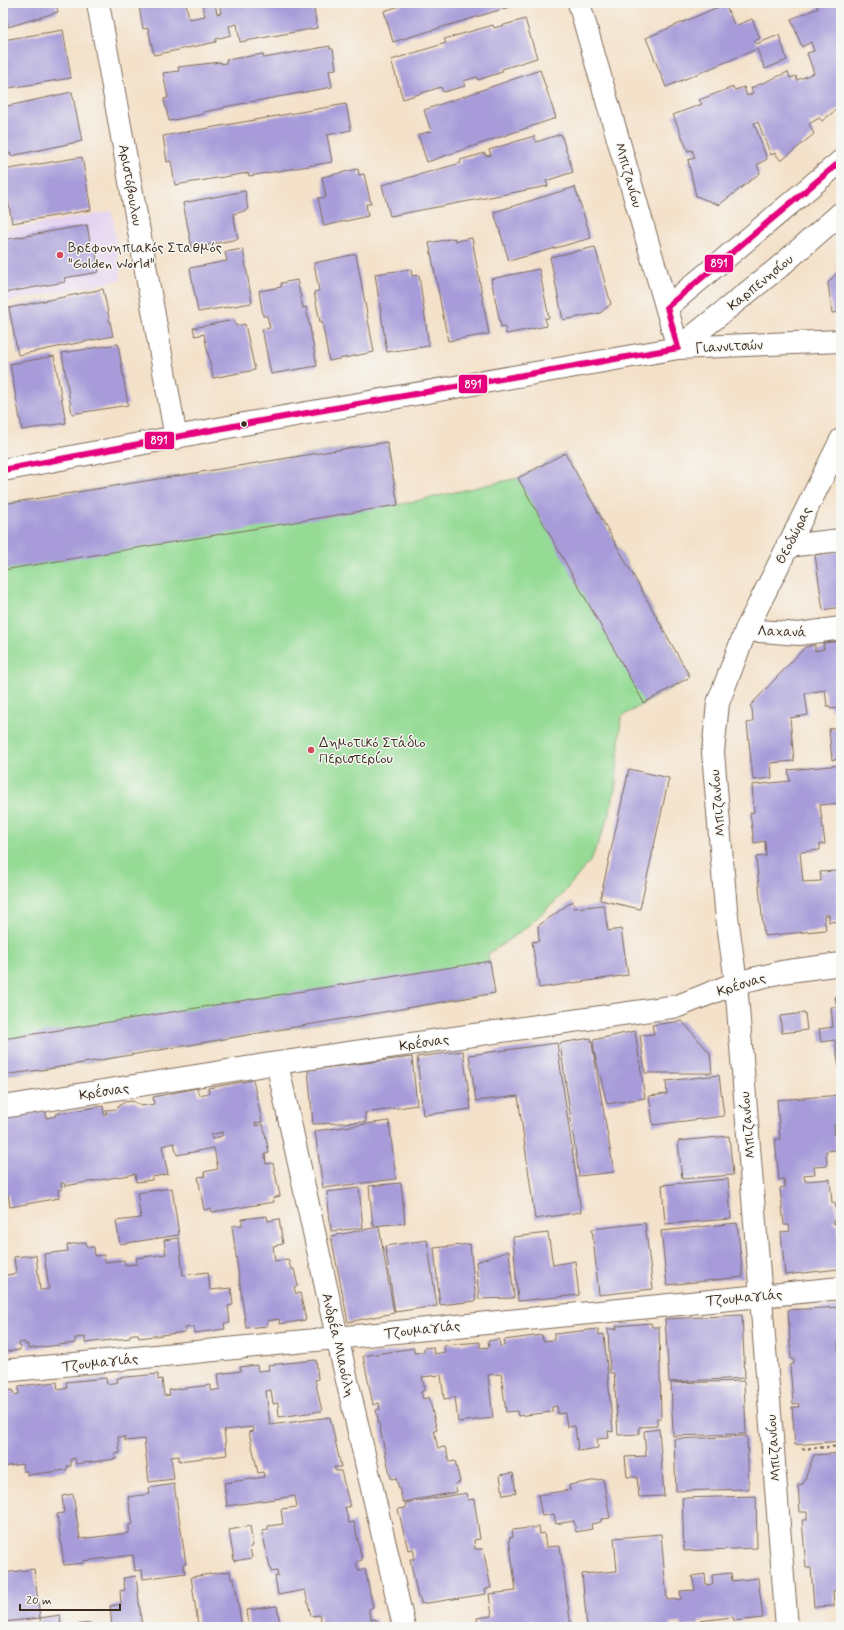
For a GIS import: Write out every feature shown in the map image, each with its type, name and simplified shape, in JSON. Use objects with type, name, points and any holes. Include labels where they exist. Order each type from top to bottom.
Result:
[{"type":"street","name":"Αριστόβουλου","points":[[98,3],[176,438]]},
{"type":"street","name":"Μπιζανίου","points":[[579,3],[678,348]]},
{"type":"street","points":[[667,307],[841,161]]},
{"type":"street","name":"Καρπενησίου","points":[[678,348],[778,268],[841,213]]},
{"type":"street","name":"Γιαννιτσών","points":[[3,470],[176,438],[252,422],[678,348],[841,341]]},
{"type":"street","name":"Θεοδώρας","points":[[746,630],[841,440]]},
{"type":"street","points":[[787,546],[841,540]]},
{"type":"street","name":"Λαχανά","points":[[746,630],[799,634],[841,628]]},
{"type":"street","name":"Μπιζανίου","points":[[746,630],[718,703],[713,752],[726,909],[736,983],[762,1296],[787,1627]]},
{"type":"street","name":"Κρέσνας","points":[[3,1107],[277,1063],[678,1006],[736,983],[782,972],[841,964]]},
{"type":"street","name":"Ανδρέα Μιαούλη","points":[[277,1063],[337,1337],[404,1627]]},
{"type":"street","name":"Τζουμαγιάς","points":[[3,1371],[841,1288]]},
{"type":"path","points":[[774,1451],[841,1446]]},
{"type":"shaded area","name":"Βρεφονηπιακός Σταθμός \"Golden World\"","points":[[112,211],[121,280],[3,302],[3,230]]},
{"type":"green space","name":"Δημοτικό Στάδιο Περιστερίου","points":[[387,442],[398,505],[518,478],[565,453],[690,677],[621,717],[616,784],[609,816],[591,860],[559,898],[523,930],[488,954],[495,993],[48,1069],[3,1075],[3,504]]},
{"type":"building","points":[[3,3],[56,3],[58,12],[8,27],[6,15],[3,16]]},
{"type":"building","points":[[151,3],[186,3],[189,19],[205,16],[202,3],[215,3],[217,14],[221,13],[219,3],[313,3],[317,28],[240,42],[237,24],[229,26],[231,35],[216,39],[216,42],[154,55],[148,28],[143,29],[139,6]]},
{"type":"building","points":[[409,3],[515,3],[516,5],[393,42],[384,11]]},
{"type":"building","points":[[841,3],[841,106],[822,121],[819,118],[809,124],[814,134],[781,161],[775,153],[771,155],[758,122],[754,123],[767,159],[757,165],[760,173],[719,205],[696,196],[688,160],[695,158],[692,150],[688,151],[673,115],[702,104],[699,100],[733,87],[735,90],[744,87],[747,96],[753,93],[751,88],[788,72],[790,78],[796,76],[797,80],[814,73],[807,53],[814,51],[811,42],[802,47],[791,19],[818,8],[816,4]]},
{"type":"building","points":[[725,4],[735,26],[752,19],[760,38],[754,41],[756,44],[779,35],[787,60],[765,69],[757,49],[666,87],[646,38]]},
{"type":"building","points":[[525,19],[537,58],[502,69],[502,72],[478,80],[477,77],[463,81],[465,86],[443,92],[441,87],[403,99],[391,60],[446,43],[444,39],[493,25],[494,28]]},
{"type":"building","points":[[63,30],[71,78],[3,89],[3,40]]},
{"type":"building","points":[[330,46],[330,49],[333,49],[336,69],[329,70],[332,87],[224,107],[203,112],[204,114],[169,121],[164,99],[168,98],[163,73],[179,71],[178,67],[221,62],[221,64],[226,63],[226,60],[263,54],[264,58]]},
{"type":"building","points":[[540,70],[556,118],[427,162],[418,135],[431,131],[424,110]]},
{"type":"building","points":[[72,92],[82,141],[11,156],[10,153],[3,155],[3,107]]},
{"type":"building","points":[[346,104],[351,130],[327,135],[332,162],[249,176],[248,173],[175,185],[171,161],[167,162],[163,136]]},
{"type":"building","points":[[561,134],[573,172],[546,181],[548,186],[390,216],[382,185],[461,163],[460,160],[485,153],[485,156],[491,155],[489,150],[534,136],[536,142]]},
{"type":"building","points":[[82,157],[91,210],[12,223],[3,170]]},
{"type":"building","points":[[358,169],[359,175],[364,174],[371,204],[366,204],[368,216],[324,226],[318,198],[326,197],[322,177]]},
{"type":"building","points":[[575,187],[591,238],[509,261],[494,212]]},
{"type":"building","points":[[245,191],[248,210],[233,214],[238,239],[192,248],[183,203]]},
{"type":"building","points":[[87,225],[91,248],[95,247],[99,272],[64,278],[65,282],[3,293],[3,240]]},
{"type":"building","points":[[455,238],[455,241],[472,238],[489,334],[448,341],[429,243]]},
{"type":"building","points":[[595,247],[611,304],[600,313],[563,320],[550,257]]},
{"type":"building","points":[[243,249],[252,303],[198,312],[190,268],[227,261],[225,252]]},
{"type":"building","points":[[356,254],[374,352],[329,361],[322,321],[320,322],[314,292],[319,291],[314,263]]},
{"type":"building","points":[[841,268],[841,312],[832,313],[828,283]]},
{"type":"building","points":[[411,269],[412,276],[419,275],[429,346],[387,352],[375,274]]},
{"type":"building","points":[[539,269],[549,318],[545,318],[547,326],[506,334],[505,326],[501,327],[491,279]]},
{"type":"building","points":[[297,280],[303,308],[306,307],[317,366],[271,374],[262,329],[270,328],[267,316],[263,316],[259,291],[281,287],[281,283]]},
{"type":"building","points":[[103,289],[113,336],[18,355],[9,308]]},
{"type":"building","points":[[234,320],[236,326],[245,324],[255,370],[213,378],[204,334],[195,336],[193,328]]},
{"type":"building","points":[[118,344],[128,405],[72,414],[62,353]]},
{"type":"building","points":[[54,356],[66,423],[22,430],[10,364]]},
{"type":"building","points":[[387,442],[398,505],[3,570],[3,504]]},
{"type":"building","points":[[565,453],[690,677],[644,703],[518,478]]},
{"type":"building","points":[[841,551],[841,607],[823,610],[815,555]]},
{"type":"building","points":[[841,641],[841,708],[830,709],[830,706],[827,706],[825,690],[805,693],[808,715],[790,718],[794,761],[771,763],[772,778],[753,780],[747,723],[753,722],[752,709],[750,706],[805,647],[815,645],[815,651],[824,649],[823,643]]},
{"type":"building","points":[[841,727],[841,759],[832,760],[829,729]]},
{"type":"building","points":[[841,765],[841,803],[820,805],[825,844],[820,844],[820,850],[800,852],[803,882],[821,881],[820,872],[837,871],[838,879],[841,879],[841,921],[829,922],[829,915],[824,915],[826,930],[764,936],[756,857],[766,856],[765,841],[754,843],[750,813],[754,812],[752,785],[790,781],[788,770]]},
{"type":"building","points":[[629,769],[669,778],[640,909],[600,900]]},
{"type":"building","points":[[573,901],[574,908],[604,905],[608,931],[621,929],[628,975],[539,988],[532,942],[539,941],[538,926]]},
{"type":"building","points":[[490,961],[495,993],[48,1069],[3,1075],[3,1039]]},
{"type":"building","points":[[841,996],[840,1075],[835,1040],[821,1042],[819,1029],[833,1027],[831,1007],[837,1007],[835,997]]},
{"type":"building","points":[[805,1013],[807,1030],[782,1033],[780,1016]]},
{"type":"building","points":[[682,1021],[710,1053],[712,1073],[645,1073],[640,1035],[654,1034],[652,1025]]},
{"type":"building","points":[[635,1031],[645,1098],[607,1104],[594,1051],[593,1040]]},
{"type":"building","points":[[591,1038],[614,1172],[579,1176],[560,1043]]},
{"type":"building","points":[[557,1043],[581,1212],[535,1219],[518,1096],[476,1101],[469,1055]]},
{"type":"building","points":[[463,1051],[471,1109],[423,1115],[417,1057]]},
{"type":"building","points":[[412,1057],[417,1105],[365,1113],[366,1122],[313,1124],[308,1070]]},
{"type":"building","points":[[719,1075],[724,1116],[653,1125],[649,1096],[667,1094],[666,1081]]},
{"type":"building","points":[[253,1080],[262,1122],[255,1123],[256,1126],[263,1124],[269,1153],[265,1154],[266,1164],[273,1163],[280,1196],[273,1198],[274,1202],[212,1212],[211,1208],[204,1210],[198,1177],[205,1176],[204,1172],[218,1169],[214,1148],[177,1155],[174,1143],[162,1146],[168,1174],[152,1177],[152,1180],[136,1182],[135,1174],[65,1186],[64,1183],[61,1183],[62,1189],[58,1190],[59,1198],[10,1207],[8,1194],[3,1195],[3,1118],[46,1111],[46,1118],[56,1116],[55,1114],[103,1106],[104,1114],[107,1114],[106,1110],[116,1109],[124,1102],[133,1101],[141,1106],[154,1104],[153,1097],[197,1088],[199,1095],[209,1093],[208,1088]],"holes":[[[222,1132],[222,1136],[212,1139],[211,1135]]]},
{"type":"building","points":[[841,1095],[841,1124],[834,1125],[836,1150],[826,1151],[827,1166],[814,1167],[815,1174],[804,1175],[805,1181],[830,1179],[832,1203],[835,1202],[837,1220],[834,1221],[834,1224],[837,1223],[839,1240],[841,1239],[841,1264],[839,1264],[839,1269],[785,1275],[781,1232],[790,1231],[789,1225],[784,1225],[780,1188],[785,1187],[784,1179],[779,1180],[775,1139],[780,1139],[777,1100]]},
{"type":"building","points":[[389,1121],[396,1179],[323,1188],[315,1131]]},
{"type":"building","points":[[729,1136],[733,1175],[682,1179],[678,1141]]},
{"type":"building","points":[[728,1179],[731,1219],[665,1224],[662,1185]]},
{"type":"building","points":[[401,1183],[405,1223],[373,1226],[369,1186]]},
{"type":"building","points":[[172,1188],[179,1235],[120,1244],[116,1221],[141,1218],[137,1193]]},
{"type":"building","points":[[359,1188],[363,1228],[331,1231],[327,1192]]},
{"type":"building","points":[[267,1216],[268,1221],[279,1219],[283,1244],[273,1246],[275,1261],[288,1259],[291,1269],[294,1269],[298,1286],[294,1287],[296,1294],[300,1293],[306,1320],[280,1324],[279,1319],[267,1321],[267,1326],[246,1328],[232,1226],[242,1225],[242,1219]]},
{"type":"building","points":[[645,1223],[653,1289],[599,1295],[592,1229]]},
{"type":"building","points":[[737,1223],[743,1277],[667,1285],[661,1231]]},
{"type":"building","points":[[379,1227],[394,1313],[348,1322],[331,1236]]},
{"type":"building","points":[[548,1233],[553,1265],[575,1261],[579,1295],[518,1301],[513,1237]]},
{"type":"building","points":[[179,1238],[183,1275],[208,1272],[210,1290],[231,1288],[233,1305],[228,1306],[230,1323],[224,1323],[225,1329],[194,1333],[194,1327],[185,1328],[185,1332],[139,1338],[138,1334],[134,1334],[130,1335],[130,1338],[85,1343],[85,1337],[75,1338],[75,1343],[28,1349],[28,1344],[25,1345],[25,1342],[19,1343],[20,1350],[3,1352],[3,1275],[16,1274],[14,1257],[36,1255],[40,1290],[49,1289],[44,1254],[68,1251],[67,1245],[86,1242],[87,1247],[94,1247],[95,1256],[104,1255],[105,1262],[124,1260],[125,1265],[137,1264],[136,1258],[166,1254],[164,1240]]},
{"type":"building","points":[[427,1240],[437,1306],[395,1312],[385,1246]]},
{"type":"building","points":[[470,1244],[476,1301],[440,1305],[434,1248]]},
{"type":"building","points":[[509,1251],[514,1298],[479,1299],[476,1262]]},
{"type":"building","points":[[841,1307],[841,1342],[838,1342],[839,1362],[841,1361],[841,1441],[795,1445],[792,1407],[799,1407],[798,1403],[793,1404],[790,1365],[794,1364],[794,1359],[791,1359],[788,1310]]},
{"type":"building","points":[[742,1315],[745,1378],[669,1382],[665,1319]]},
{"type":"building","points":[[651,1323],[652,1327],[659,1327],[661,1418],[657,1418],[657,1426],[639,1427],[639,1434],[618,1435],[614,1373],[610,1373],[608,1329],[617,1329],[616,1326]]},
{"type":"building","points":[[598,1329],[599,1335],[604,1334],[613,1432],[608,1431],[609,1438],[597,1439],[598,1448],[578,1451],[575,1426],[567,1427],[565,1413],[558,1414],[557,1406],[552,1407],[552,1412],[518,1416],[517,1411],[506,1412],[501,1374],[488,1375],[493,1418],[458,1422],[455,1397],[444,1399],[441,1375],[422,1377],[425,1390],[421,1392],[423,1399],[429,1397],[437,1430],[434,1431],[438,1448],[445,1447],[450,1462],[455,1461],[460,1482],[455,1484],[457,1492],[403,1502],[396,1478],[391,1479],[376,1410],[380,1409],[379,1403],[373,1405],[363,1356],[414,1348],[414,1353],[424,1352],[424,1348],[433,1347],[434,1354],[445,1352],[444,1345],[480,1342],[480,1348],[489,1347],[488,1341],[499,1339],[500,1346],[505,1345],[504,1340],[542,1335],[543,1341],[554,1340],[554,1334]]},
{"type":"building","points":[[316,1360],[318,1379],[315,1380],[322,1411],[279,1417],[278,1403],[273,1404],[271,1390],[266,1391],[270,1425],[330,1417],[341,1467],[334,1467],[336,1471],[341,1471],[350,1507],[345,1507],[349,1523],[354,1522],[362,1560],[357,1562],[357,1566],[359,1570],[365,1569],[373,1607],[369,1609],[369,1614],[371,1620],[376,1619],[378,1627],[322,1627],[320,1615],[311,1616],[305,1590],[278,1595],[275,1576],[278,1576],[277,1571],[271,1572],[262,1531],[268,1530],[268,1526],[283,1524],[281,1509],[297,1507],[295,1496],[227,1506],[224,1483],[264,1477],[263,1472],[258,1473],[249,1432],[254,1431],[253,1427],[224,1430],[227,1455],[179,1461],[179,1456],[171,1457],[174,1479],[149,1482],[144,1439],[125,1441],[125,1437],[118,1437],[120,1453],[115,1454],[116,1459],[76,1464],[75,1458],[71,1459],[71,1466],[67,1466],[67,1470],[27,1475],[27,1471],[23,1471],[22,1464],[3,1467],[3,1391],[13,1390],[14,1395],[19,1394],[19,1386],[57,1382],[58,1390],[67,1388],[66,1382],[106,1378],[107,1384],[118,1382],[117,1378],[158,1374],[158,1380],[162,1379],[164,1396],[170,1395],[169,1390],[211,1385],[211,1391],[220,1389],[218,1374],[241,1371],[240,1367],[257,1365],[258,1371],[269,1370],[268,1365]]},
{"type":"building","points":[[744,1381],[746,1434],[673,1436],[671,1383]]},
{"type":"building","points":[[659,1429],[664,1496],[639,1497],[637,1477],[627,1477],[625,1457],[646,1456],[644,1431]]},
{"type":"building","points":[[747,1436],[749,1489],[676,1491],[674,1439]]},
{"type":"building","points":[[841,1453],[841,1590],[833,1591],[834,1606],[814,1607],[811,1568],[806,1568],[802,1520],[807,1520],[807,1512],[800,1512],[798,1485],[803,1484],[814,1455]]},
{"type":"building","points":[[513,1473],[516,1493],[503,1495],[500,1475]]},
{"type":"building","points":[[603,1479],[610,1518],[601,1519],[601,1522],[591,1524],[592,1529],[576,1532],[574,1521],[556,1524],[554,1514],[542,1516],[538,1495],[570,1490],[569,1485]]},
{"type":"building","points":[[174,1484],[186,1564],[183,1564],[185,1573],[143,1579],[142,1570],[135,1571],[133,1555],[83,1561],[84,1563],[64,1565],[57,1514],[64,1513],[62,1496],[73,1494],[80,1539],[129,1533],[129,1525],[133,1524],[128,1497],[150,1494],[149,1488]]},
{"type":"building","points":[[467,1493],[468,1500],[474,1499],[480,1539],[474,1540],[475,1549],[483,1549],[491,1588],[485,1589],[486,1594],[421,1604],[420,1598],[418,1598],[410,1559],[414,1559],[414,1553],[413,1549],[408,1550],[398,1509],[406,1508],[405,1503]]},
{"type":"building","points":[[756,1496],[757,1548],[684,1551],[682,1498]]},
{"type":"building","points":[[250,1526],[253,1546],[250,1547],[252,1558],[234,1561],[229,1530]]},
{"type":"building","points":[[539,1527],[540,1534],[544,1533],[546,1547],[560,1546],[571,1627],[478,1627],[477,1618],[492,1616],[489,1594],[516,1591],[509,1538],[513,1537],[512,1530]]},
{"type":"building","points":[[661,1534],[667,1600],[681,1599],[680,1591],[695,1590],[692,1576],[705,1574],[706,1585],[713,1584],[712,1575],[731,1573],[732,1581],[758,1578],[763,1618],[734,1621],[733,1617],[699,1621],[699,1625],[682,1627],[681,1623],[670,1624],[670,1627],[587,1627],[582,1574],[617,1571],[614,1538]]},
{"type":"building","points":[[34,1569],[40,1618],[3,1622],[3,1573]]},
{"type":"building","points":[[230,1571],[231,1579],[234,1579],[242,1627],[189,1627],[198,1625],[191,1577]]},
{"type":"building","points":[[136,1576],[142,1627],[112,1627],[110,1606],[121,1604],[120,1591],[125,1590],[123,1578]]},
{"type":"building","points":[[277,1606],[280,1624],[296,1622],[297,1627],[249,1627],[247,1610]]},
{"type":"building","points":[[60,1615],[61,1627],[41,1627],[40,1618]]},
{"type":"building","points":[[91,1623],[92,1627],[73,1627],[73,1625]]},
{"type":"transit line","name":"891","points":[[3,470],[244,424],[678,348],[667,307],[841,161]]},
{"type":"place","name":"Βρεφονηπιακός Σταθμός \"Golden World\"","points":[[60,255]]},
{"type":"place","name":"Δημοτικό Στάδιο Περιστερίου","points":[[311,750]]}]
